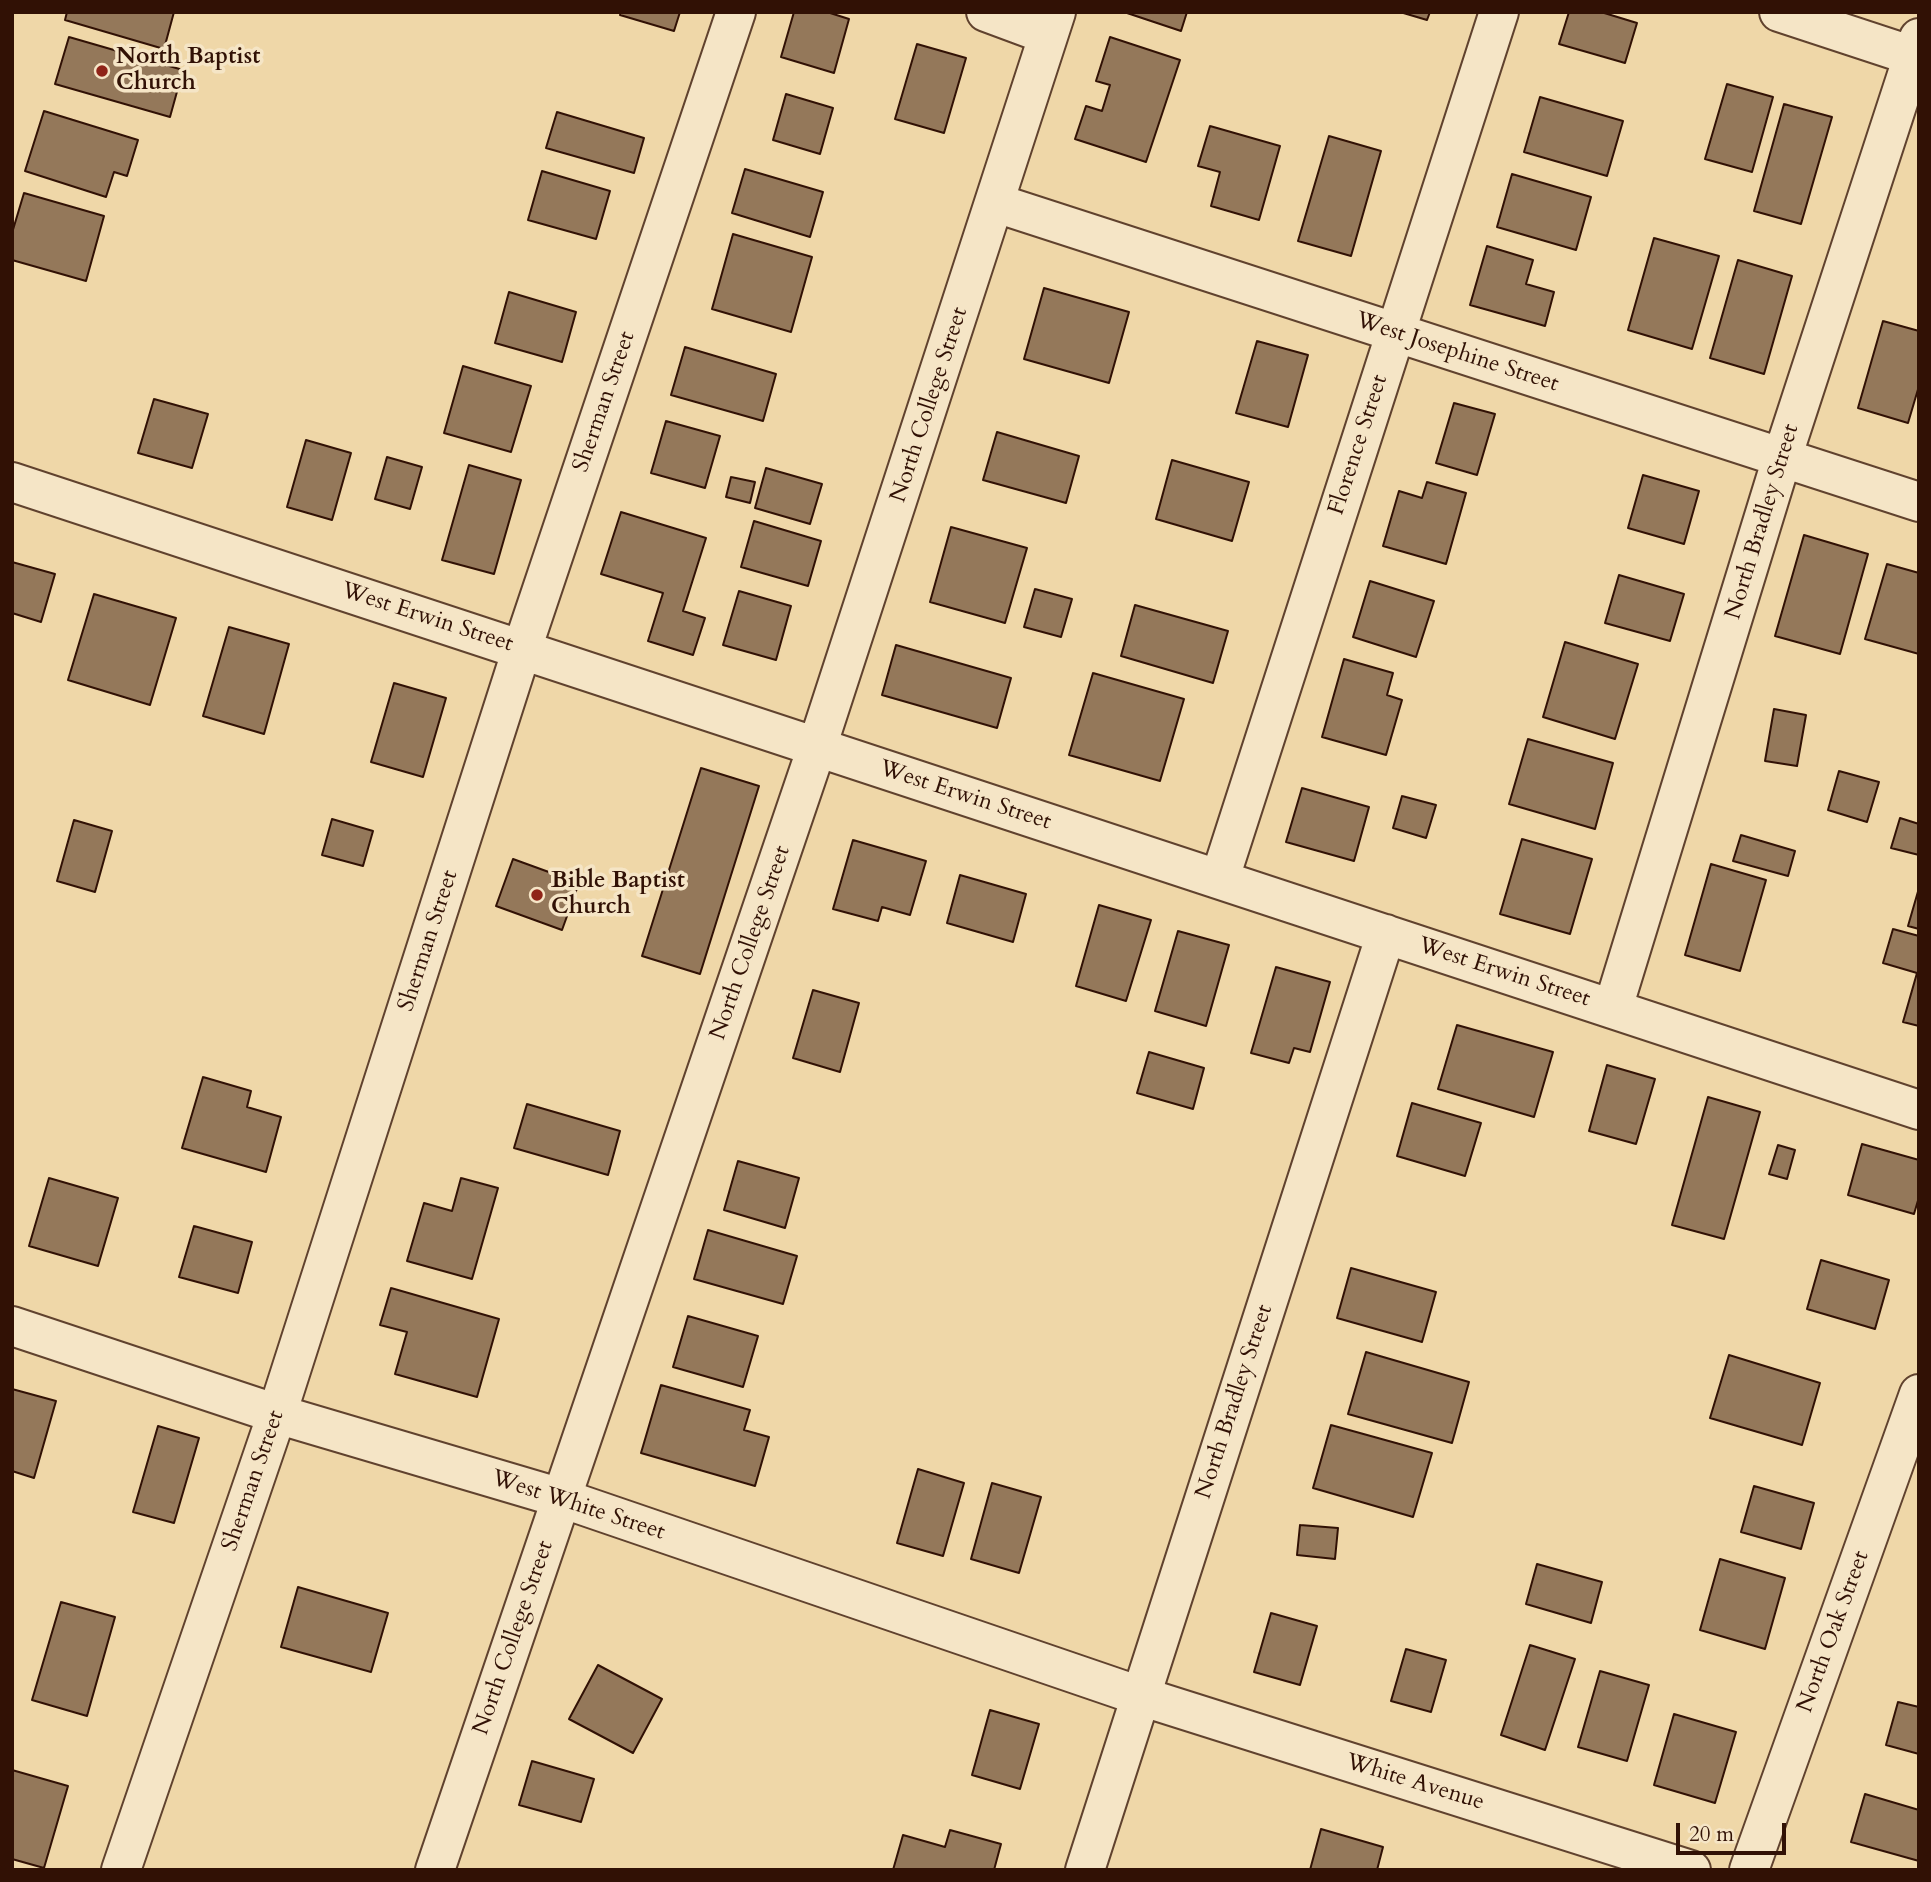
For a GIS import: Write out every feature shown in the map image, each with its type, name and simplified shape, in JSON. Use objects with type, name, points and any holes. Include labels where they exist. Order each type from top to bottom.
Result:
[{"type":"street","name":"Sherman Street","points":[[121,1870],[277,1414],[522,649],[736,12]]},
{"type":"street","points":[[986,12],[1052,24]]},
{"type":"street","name":"Florence Street","points":[[1220,878],[1499,12]]},
{"type":"street","points":[[1779,12],[1917,50]]},
{"type":"street","name":"North College Street","points":[[435,1870],[817,747],[996,204],[1052,24]]},
{"type":"street","name":"North Bradley Street","points":[[1613,1008],[1782,457],[1917,50]]},
{"type":"street","name":"West Josephine Street","points":[[996,204],[1919,502]]},
{"type":"street","name":"West Erwin Street","points":[[12,482],[1919,1110]]},
{"type":"street","name":"North Bradley Street","points":[[1085,1870],[1386,934]]},
{"type":"street","name":"West White Street","points":[[12,1326],[277,1414],[561,1498],[1140,1696]]},
{"type":"street","name":"North Oak Street","points":[[1749,1870],[1919,1394]]},
{"type":"street","name":"White Avenue","points":[[1140,1696],[1691,1870]]},
{"type":"building","points":[[67,12],[174,12],[164,49],[65,20]]},
{"type":"building","points":[[621,12],[680,12],[674,31],[620,15]]},
{"type":"building","points":[[794,12],[827,12],[849,19],[834,73],[781,57]]},
{"type":"building","points":[[1124,12],[1187,12],[1181,31]]},
{"type":"building","points":[[1400,12],[1430,12],[1427,20]]},
{"type":"building","points":[[1569,12],[1601,12],[1637,23],[1625,63],[1559,44]]},
{"type":"building","points":[[69,37],[183,70],[170,117],[55,84]]},
{"type":"building","points":[[1110,37],[1180,60],[1146,162],[1075,139],[1086,106],[1102,111],[1110,85],[1096,81]]},
{"type":"building","points":[[917,44],[966,58],[944,133],[895,119]]},
{"type":"building","points":[[1727,84],[1773,97],[1752,172],[1705,159]]},
{"type":"building","points":[[786,94],[833,108],[820,154],[773,140]]},
{"type":"building","points":[[1540,97],[1623,121],[1607,176],[1524,152]]},
{"type":"building","points":[[1784,104],[1832,117],[1801,224],[1754,211]]},
{"type":"building","points":[[44,111],[138,140],[127,176],[114,172],[106,197],[25,171]]},
{"type":"building","points":[[557,112],[644,138],[634,173],[546,148]]},
{"type":"building","points":[[1210,126],[1280,146],[1259,220],[1211,206],[1220,172],[1198,166]]},
{"type":"building","points":[[1329,136],[1381,151],[1351,256],[1298,241]]},
{"type":"building","points":[[745,169],[823,192],[810,237],[732,213]]},
{"type":"building","points":[[542,171],[610,191],[596,239],[528,220]]},
{"type":"building","points":[[1512,174],[1591,197],[1576,250],[1497,227]]},
{"type":"building","points":[[24,193],[104,216],[86,281],[12,260],[12,233]]},
{"type":"building","points":[[733,234],[812,257],[791,332],[712,309]]},
{"type":"building","points":[[1654,238],[1719,256],[1692,349],[1628,330]]},
{"type":"building","points":[[1487,246],[1533,260],[1526,284],[1554,292],[1545,326],[1470,305]]},
{"type":"building","points":[[1738,260],[1792,276],[1764,374],[1710,358]]},
{"type":"building","points":[[1044,288],[1129,312],[1109,383],[1024,359]]},
{"type":"building","points":[[509,292],[576,312],[562,362],[495,343]]},
{"type":"building","points":[[1883,321],[1919,331],[1919,386],[1908,423],[1858,408]]},
{"type":"building","points":[[1257,341],[1308,355],[1288,427],[1236,413]]},
{"type":"building","points":[[685,347],[776,374],[763,421],[671,395]]},
{"type":"building","points":[[463,366],[531,386],[511,452],[444,433]]},
{"type":"building","points":[[154,399],[208,414],[192,468],[138,453]]},
{"type":"building","points":[[1454,403],[1495,414],[1477,475],[1436,463]]},
{"type":"building","points":[[666,421],[720,436],[705,488],[651,473]]},
{"type":"building","points":[[997,432],[1079,456],[1066,503],[983,480]]},
{"type":"building","points":[[306,440],[351,453],[332,520],[287,507]]},
{"type":"building","points":[[387,457],[422,467],[410,509],[375,499]]},
{"type":"building","points":[[1172,460],[1249,482],[1232,541],[1156,519]]},
{"type":"building","points":[[469,465],[521,480],[494,574],[442,560]]},
{"type":"building","points":[[766,468],[822,484],[810,524],[755,508]]},
{"type":"building","points":[[1643,475],[1699,491],[1684,544],[1628,528]]},
{"type":"building","points":[[731,477],[755,482],[750,503],[726,497]]},
{"type":"building","points":[[1427,482],[1466,493],[1446,564],[1383,546],[1399,491],[1422,498]]},
{"type":"building","points":[[621,512],[706,538],[683,611],[705,618],[693,655],[648,641],[663,593],[601,574]]},
{"type":"building","points":[[754,521],[821,541],[808,586],[741,567]]},
{"type":"building","points":[[951,527],[1027,548],[1005,623],[930,602]]},
{"type":"building","points":[[1804,535],[1868,554],[1840,654],[1775,636]]},
{"type":"building","points":[[12,562],[55,574],[41,622],[12,613]]},
{"type":"building","points":[[1887,564],[1919,573],[1919,654],[1865,639]]},
{"type":"building","points":[[1619,575],[1684,594],[1670,641],[1605,623]]},
{"type":"building","points":[[1370,581],[1434,601],[1416,657],[1353,637]]},
{"type":"building","points":[[1035,589],[1072,599],[1061,637],[1024,627]]},
{"type":"building","points":[[739,591],[791,606],[776,660],[723,645]]},
{"type":"building","points":[[94,594],[176,618],[150,705],[68,680]]},
{"type":"building","points":[[1135,605],[1228,631],[1213,683],[1121,656]]},
{"type":"building","points":[[229,627],[289,644],[264,734],[203,716]]},
{"type":"building","points":[[1565,642],[1638,664],[1615,739],[1543,717]]},
{"type":"building","points":[[896,645],[1011,678],[997,728],[882,695]]},
{"type":"building","points":[[1344,659],[1393,673],[1387,695],[1402,700],[1386,755],[1322,737]]},
{"type":"building","points":[[1093,673],[1184,699],[1160,781],[1069,755]]},
{"type":"building","points":[[394,683],[446,698],[423,777],[371,762]]},
{"type":"building","points":[[1774,709],[1806,715],[1797,766],[1765,761]]},
{"type":"building","points":[[1528,739],[1613,763],[1595,829],[1509,804]]},
{"type":"building","points":[[701,768],[759,786],[700,974],[642,956]]},
{"type":"building","points":[[1839,771],[1879,782],[1867,822],[1828,810]]},
{"type":"building","points":[[1302,788],[1369,807],[1354,861],[1286,842]]},
{"type":"building","points":[[1402,796],[1436,805],[1426,838],[1393,828]]},
{"type":"building","points":[[1900,818],[1919,824],[1919,855],[1891,848]]},
{"type":"building","points":[[332,819],[373,831],[363,866],[322,855]]},
{"type":"building","points":[[74,820],[112,831],[95,892],[57,881]]},
{"type":"building","points":[[1741,835],[1795,851],[1788,876],[1733,861]]},
{"type":"building","points":[[1522,839],[1592,859],[1570,934],[1500,914]]},
{"type":"building","points":[[853,840],[926,861],[910,915],[882,907],[878,921],[833,909]]},
{"type":"building","name":"Bible Baptist Church","points":[[513,859],[579,883],[562,930],[496,906]]},
{"type":"building","points":[[1711,864],[1766,880],[1740,971],[1685,955]]},
{"type":"building","points":[[960,875],[1026,894],[1013,942],[947,923]]},
{"type":"building","points":[[1919,888],[1919,929],[1908,926]]},
{"type":"building","points":[[1099,905],[1151,920],[1126,1001],[1076,986]]},
{"type":"building","points":[[1893,929],[1919,936],[1919,1026],[1903,1022],[1917,973],[1883,963]]},
{"type":"building","points":[[1178,931],[1229,945],[1206,1026],[1155,1011]]},
{"type":"building","points":[[1276,967],[1330,982],[1310,1052],[1294,1048],[1289,1063],[1251,1053]]},
{"type":"building","points":[[813,990],[859,1003],[840,1072],[793,1058]]},
{"type":"building","points":[[1457,1025],[1553,1052],[1534,1117],[1438,1089]]},
{"type":"building","points":[[1149,1052],[1204,1068],[1193,1109],[1137,1093]]},
{"type":"building","points":[[1607,1065],[1655,1079],[1636,1144],[1589,1131]]},
{"type":"building","points":[[203,1077],[251,1091],[247,1107],[281,1117],[266,1172],[182,1148]]},
{"type":"building","points":[[1708,1097],[1760,1112],[1724,1239],[1672,1225]]},
{"type":"building","points":[[1412,1103],[1481,1123],[1465,1176],[1397,1156]]},
{"type":"building","points":[[527,1104],[620,1131],[608,1175],[514,1148]]},
{"type":"building","points":[[1862,1144],[1919,1160],[1919,1197],[1914,1214],[1848,1195]]},
{"type":"building","points":[[1778,1145],[1795,1150],[1787,1179],[1769,1174]]},
{"type":"building","points":[[738,1161],[799,1178],[785,1228],[724,1210]]},
{"type":"building","points":[[49,1178],[118,1198],[98,1266],[29,1246]]},
{"type":"building","points":[[461,1178],[498,1188],[472,1279],[407,1261],[424,1203],[452,1211]]},
{"type":"building","points":[[194,1226],[252,1242],[238,1293],[179,1277]]},
{"type":"building","points":[[708,1230],[797,1256],[783,1304],[694,1279]]},
{"type":"building","points":[[1821,1260],[1889,1280],[1875,1329],[1807,1309]]},
{"type":"building","points":[[1351,1268],[1436,1292],[1422,1342],[1337,1318]]},
{"type":"building","points":[[391,1288],[499,1319],[477,1397],[395,1374],[407,1332],[380,1325]]},
{"type":"building","points":[[688,1316],[758,1336],[743,1387],[673,1367]]},
{"type":"building","points":[[1366,1352],[1469,1382],[1452,1443],[1348,1414]]},
{"type":"building","points":[[1729,1355],[1820,1383],[1802,1445],[1710,1418]]},
{"type":"building","points":[[661,1385],[750,1410],[744,1430],[769,1437],[755,1486],[641,1453]]},
{"type":"building","points":[[12,1389],[56,1401],[34,1478],[12,1471]]},
{"type":"building","points":[[1331,1425],[1432,1453],[1413,1517],[1313,1488]]},
{"type":"building","points":[[158,1426],[199,1438],[174,1523],[133,1512]]},
{"type":"building","points":[[918,1469],[964,1483],[943,1556],[897,1543]]},
{"type":"building","points":[[992,1483],[1041,1497],[1019,1573],[971,1559]]},
{"type":"building","points":[[1754,1486],[1814,1503],[1801,1549],[1741,1532]]},
{"type":"building","points":[[1300,1525],[1338,1528],[1335,1559],[1297,1555]]},
{"type":"building","points":[[1720,1559],[1785,1578],[1765,1649],[1700,1630]]},
{"type":"building","points":[[1537,1564],[1602,1582],[1591,1623],[1526,1604]]},
{"type":"building","points":[[298,1587],[388,1613],[371,1672],[281,1647]]},
{"type":"building","points":[[61,1602],[115,1617],[87,1716],[32,1700]]},
{"type":"building","points":[[1271,1613],[1317,1626],[1300,1685],[1254,1672]]},
{"type":"building","points":[[1530,1645],[1575,1659],[1545,1750],[1501,1735]]},
{"type":"building","points":[[1406,1649],[1446,1660],[1431,1712],[1391,1701]]},
{"type":"building","points":[[598,1665],[662,1699],[633,1753],[569,1719]]},
{"type":"building","points":[[1600,1671],[1649,1685],[1627,1761],[1578,1747]]},
{"type":"building","points":[[1898,1702],[1919,1707],[1919,1754],[1886,1745]]},
{"type":"building","points":[[990,1710],[1039,1724],[1020,1789],[972,1775]]},
{"type":"building","points":[[1674,1714],[1736,1732],[1715,1803],[1654,1785]]},
{"type":"building","points":[[532,1761],[594,1779],[581,1822],[519,1805]]},
{"type":"building","points":[[12,1770],[68,1786],[44,1868],[12,1859]]},
{"type":"building","points":[[1865,1794],[1919,1810],[1919,1861],[1851,1842]]},
{"type":"building","points":[[1321,1829],[1383,1847],[1377,1870],[1310,1870]]},
{"type":"building","points":[[950,1830],[1001,1844],[994,1870],[893,1870],[903,1835],[945,1847]]},
{"type":"place","name":"North Baptist Church","points":[[102,71]]},
{"type":"place","name":"Bible Baptist Church","points":[[537,895]]}]
